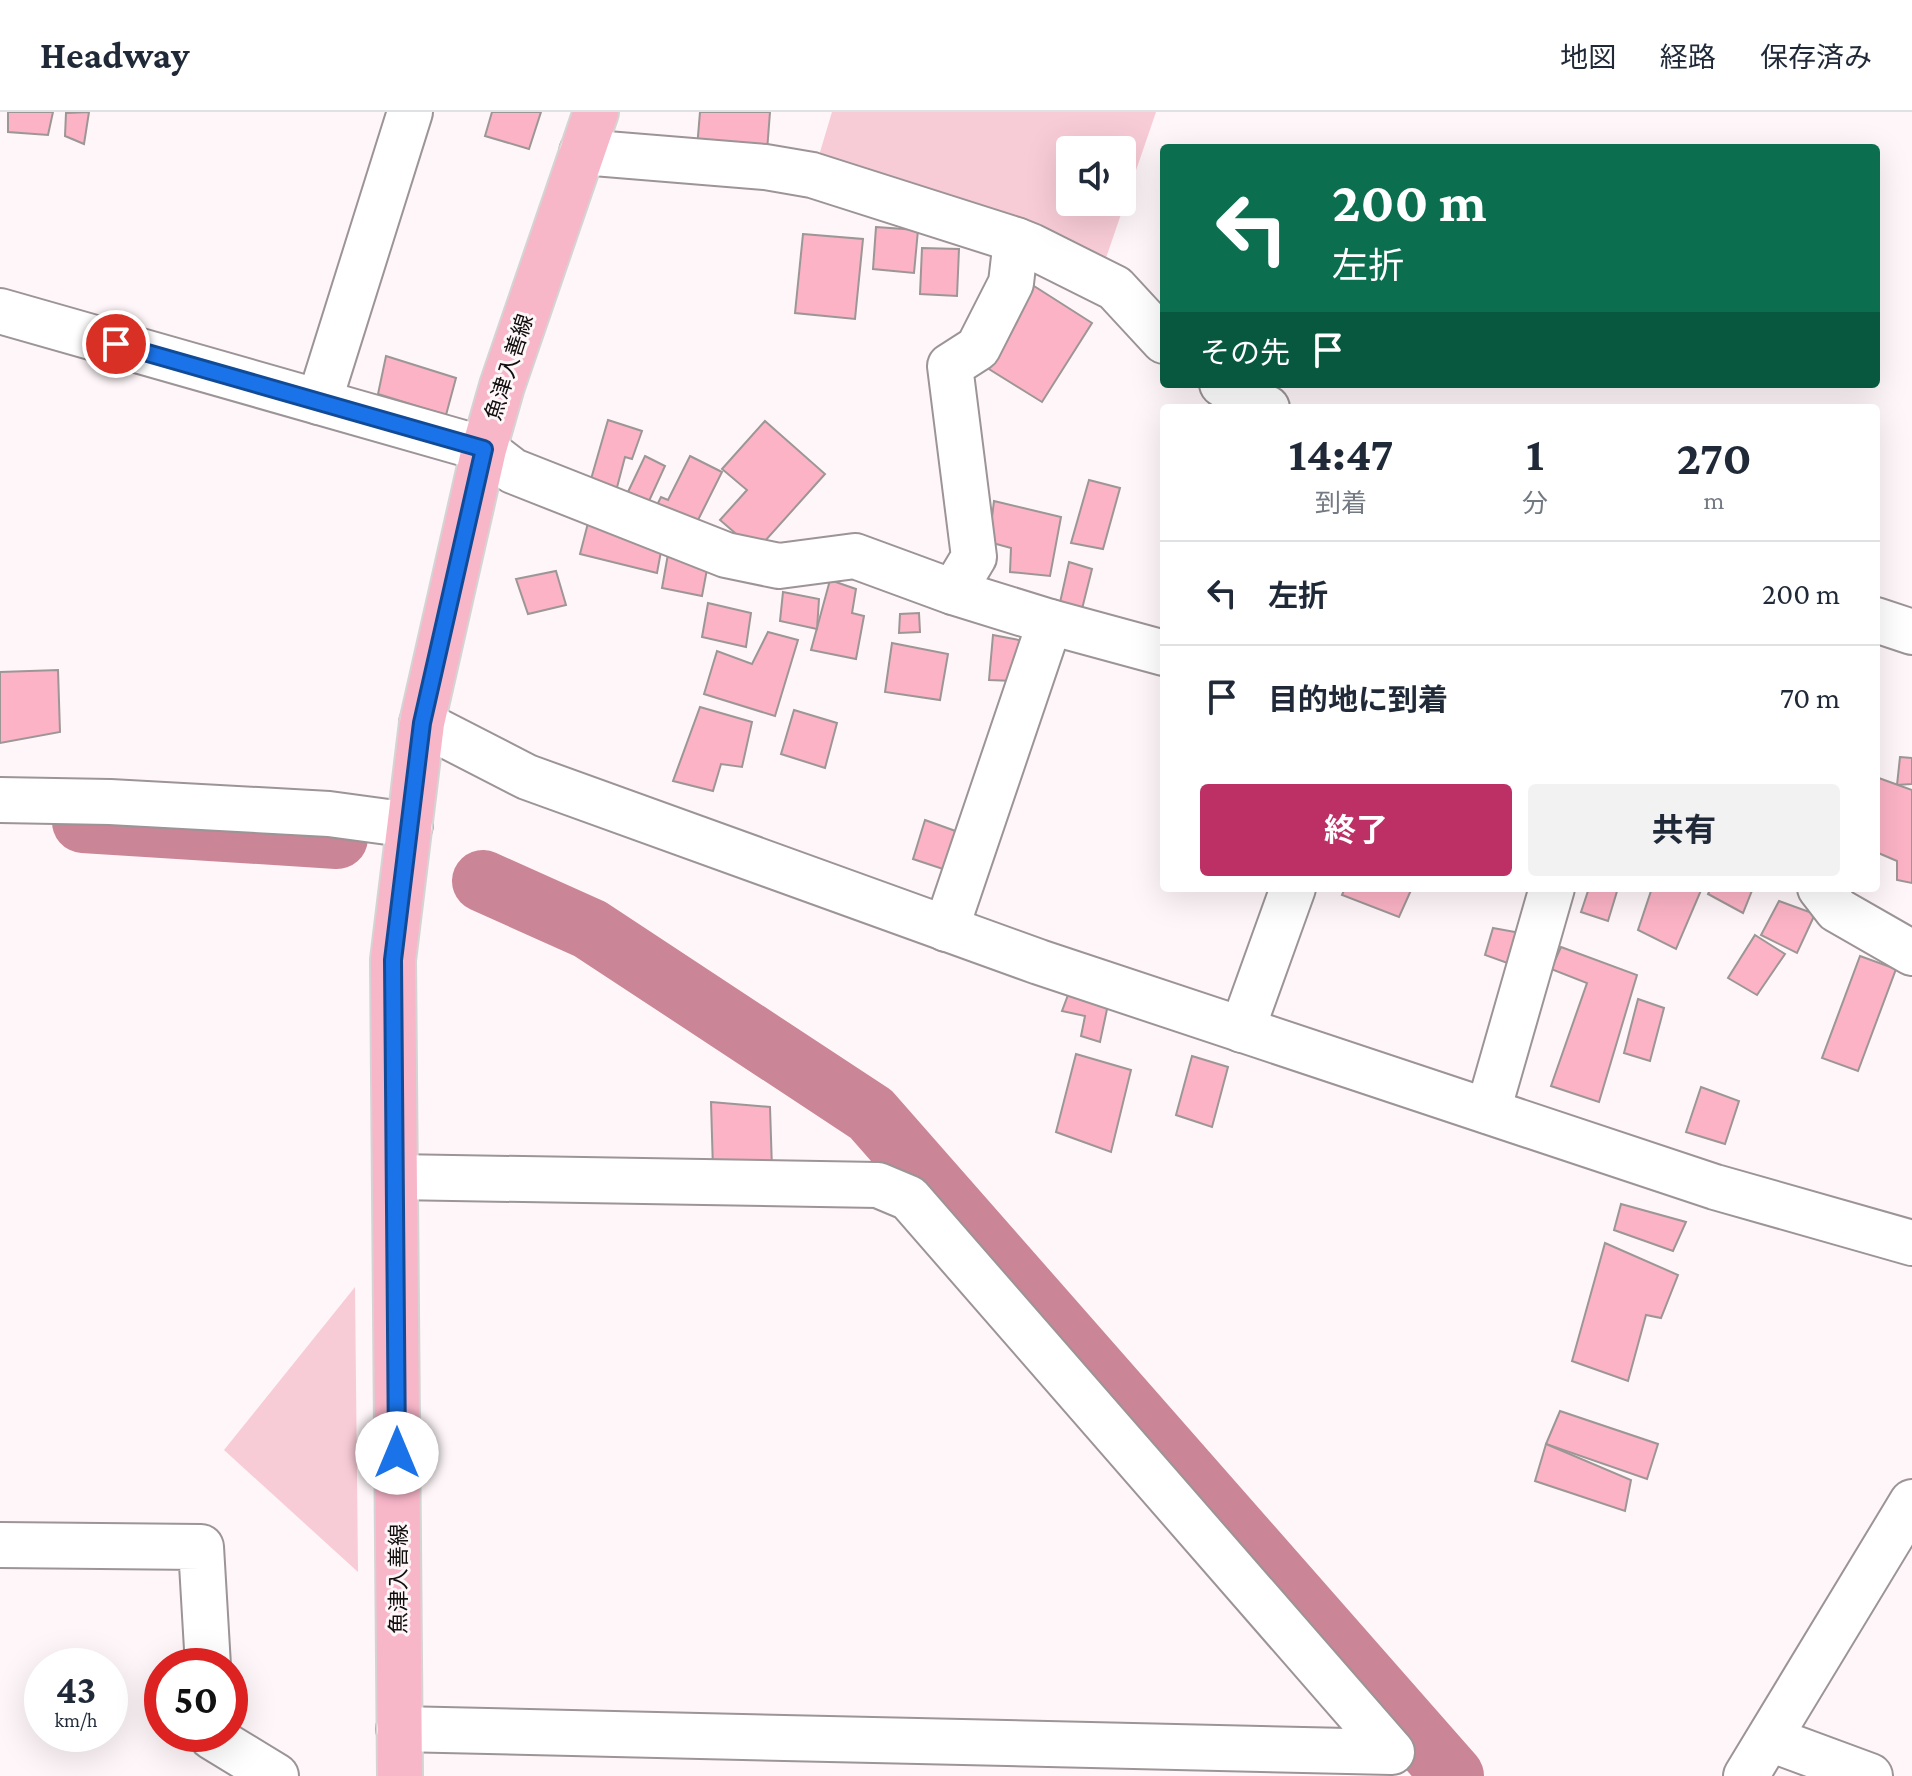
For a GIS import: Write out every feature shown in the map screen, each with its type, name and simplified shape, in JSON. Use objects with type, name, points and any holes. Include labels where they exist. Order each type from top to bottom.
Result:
[{"type":"main road","name":"魚津入善線","points":[[400,1776],[393,960],[422,723],[484,449],[502,386],[589,132]]},
{"type":"street","points":[[319,402],[410,112]]},
{"type":"street","points":[[589,132],[812,175],[1016,240],[1115,288],[1160,337]]},
{"type":"street","points":[[953,592],[974,557],[950,366],[978,348],[1011,283],[1016,240]]},
{"type":"street","points":[[0,311],[484,449],[513,471],[726,555],[779,566],[855,556],[953,592],[1160,652]]},
{"type":"street","points":[[1228,388],[1255,404]]},
{"type":"street","points":[[1880,621],[1912,632]]},
{"type":"street","points":[[946,929],[1050,622]]},
{"type":"street","points":[[422,723],[527,777],[1039,962],[1715,1187],[1912,1243]]},
{"type":"street","points":[[0,800],[110,802],[329,814],[410,825]]},
{"type":"street","points":[[1242,1030],[1292,892]]},
{"type":"street","points":[[1488,1111],[1551,892]]},
{"type":"street","points":[[1823,892],[1837,910],[1912,953]]},
{"type":"street","points":[[395,1177],[878,1185],[909,1198],[1402,1764]]},
{"type":"street","points":[[1746,1776],[1912,1502]]},
{"type":"street","points":[[0,1545],[201,1547],[207,1648]]},
{"type":"street","points":[[399,1729],[1402,1764]]},
{"type":"street","points":[[1770,1739],[1870,1776]]},
{"type":"street","points":[[237,1752],[276,1776]]},
{"type":"shaded area","points":[[832,112],[1156,112],[1136,170],[1136,136],[1056,136],[1056,216],[1120,216],[1106,258],[817,162]]},
{"type":"shaded area","points":[[355,1287],[358,1572],[224,1450]]},
{"type":"building","points":[[8,112],[53,112],[48,135],[8,132]]},
{"type":"building","points":[[89,112],[84,144],[65,136],[66,113]]},
{"type":"building","points":[[492,112],[541,112],[529,149],[485,136]]},
{"type":"building","points":[[700,112],[770,112],[767,151],[697,148]]},
{"type":"building","points":[[876,227],[918,230],[914,273],[873,269]]},
{"type":"building","points":[[803,234],[863,239],[855,319],[795,313]]},
{"type":"building","points":[[922,248],[959,249],[957,296],[920,294]]},
{"type":"building","points":[[1034,286],[1092,323],[1042,402],[984,366]]},
{"type":"building","points":[[386,356],[456,378],[446,415],[378,394]]},
{"type":"building","points":[[608,420],[642,431],[632,459],[625,457],[615,495],[589,486]]},
{"type":"building","points":[[765,421],[825,474],[756,551],[720,520],[747,490],[722,469]]},
{"type":"building","points":[[645,456],[665,466],[649,501],[627,494]]},
{"type":"building","points":[[690,456],[722,472],[693,530],[654,511],[661,497],[668,500]]},
{"type":"building","points":[[1089,480],[1120,488],[1103,549],[1071,543]]},
{"type":"building","points":[[994,501],[1061,517],[1050,576],[1010,572],[1011,548],[989,542]]},
{"type":"building","points":[[588,523],[662,546],[657,573],[580,554]]},
{"type":"building","points":[[668,554],[708,564],[702,596],[662,588]]},
{"type":"building","points":[[1069,562],[1092,569],[1081,613],[1059,607]]},
{"type":"building","points":[[556,571],[566,605],[528,614],[516,579]]},
{"type":"building","points":[[830,580],[856,589],[852,613],[864,616],[856,659],[811,650]]},
{"type":"building","points":[[783,592],[819,599],[817,629],[780,621]]},
{"type":"building","points":[[708,603],[751,613],[746,647],[702,637]]},
{"type":"building","points":[[919,613],[920,632],[899,633],[900,614]]},
{"type":"building","points":[[768,632],[798,640],[775,716],[704,694],[717,651],[752,664]]},
{"type":"building","points":[[993,635],[1024,641],[1014,681],[989,680]]},
{"type":"building","points":[[892,643],[948,654],[940,700],[885,692]]},
{"type":"building","points":[[58,670],[60,732],[0,743],[0,672]]},
{"type":"building","points":[[700,707],[752,722],[742,767],[721,764],[713,791],[673,781]]},
{"type":"building","points":[[794,710],[837,723],[825,768],[781,754]]},
{"type":"building","points":[[1900,757],[1912,758],[1912,784],[1897,785]]},
{"type":"building","points":[[1880,778],[1912,790],[1912,883],[1897,880],[1897,861],[1880,854]]},
{"type":"building","points":[[925,820],[961,833],[952,872],[913,859]]},
{"type":"building","points":[[1343,892],[1410,892],[1399,917],[1342,895]]},
{"type":"building","points":[[1588,892],[1617,892],[1608,921],[1581,912]]},
{"type":"building","points":[[1651,892],[1700,892],[1676,949],[1638,930]]},
{"type":"building","points":[[1709,892],[1751,892],[1743,913]]},
{"type":"building","points":[[1779,901],[1815,914],[1797,953],[1761,935]]},
{"type":"building","points":[[1493,928],[1526,934],[1513,965],[1485,955]]},
{"type":"building","points":[[1755,935],[1785,954],[1757,995],[1728,978]]},
{"type":"building","points":[[1561,947],[1637,975],[1599,1102],[1551,1086],[1587,983],[1551,969]]},
{"type":"building","points":[[1860,956],[1896,969],[1858,1071],[1822,1058]]},
{"type":"building","points":[[1071,987],[1109,1000],[1100,1042],[1081,1036],[1085,1016],[1062,1011]]},
{"type":"building","points":[[1638,999],[1664,1008],[1650,1061],[1624,1053]]},
{"type":"building","points":[[1076,1054],[1131,1070],[1111,1152],[1056,1132]]},
{"type":"building","points":[[1192,1056],[1228,1067],[1212,1127],[1176,1115]]},
{"type":"building","points":[[1701,1087],[1739,1101],[1725,1144],[1686,1132]]},
{"type":"building","points":[[711,1102],[770,1107],[772,1169],[713,1170]]},
{"type":"building","points":[[1621,1204],[1686,1222],[1673,1251],[1614,1230]]},
{"type":"building","points":[[1605,1243],[1678,1275],[1661,1318],[1646,1315],[1628,1381],[1572,1361]]},
{"type":"building","points":[[1560,1411],[1658,1444],[1647,1479],[1546,1444]]},
{"type":"building","points":[[1546,1444],[1631,1480],[1625,1511],[1535,1481]]},
{"type":"waterway","points":[[83,822],[337,838]]},
{"type":"waterway","points":[[483,881],[590,929],[871,1114],[1453,1776]]},
{"type":"route","points":[[116,344],[484,449],[422,723],[393,960],[397,1453]]}]
